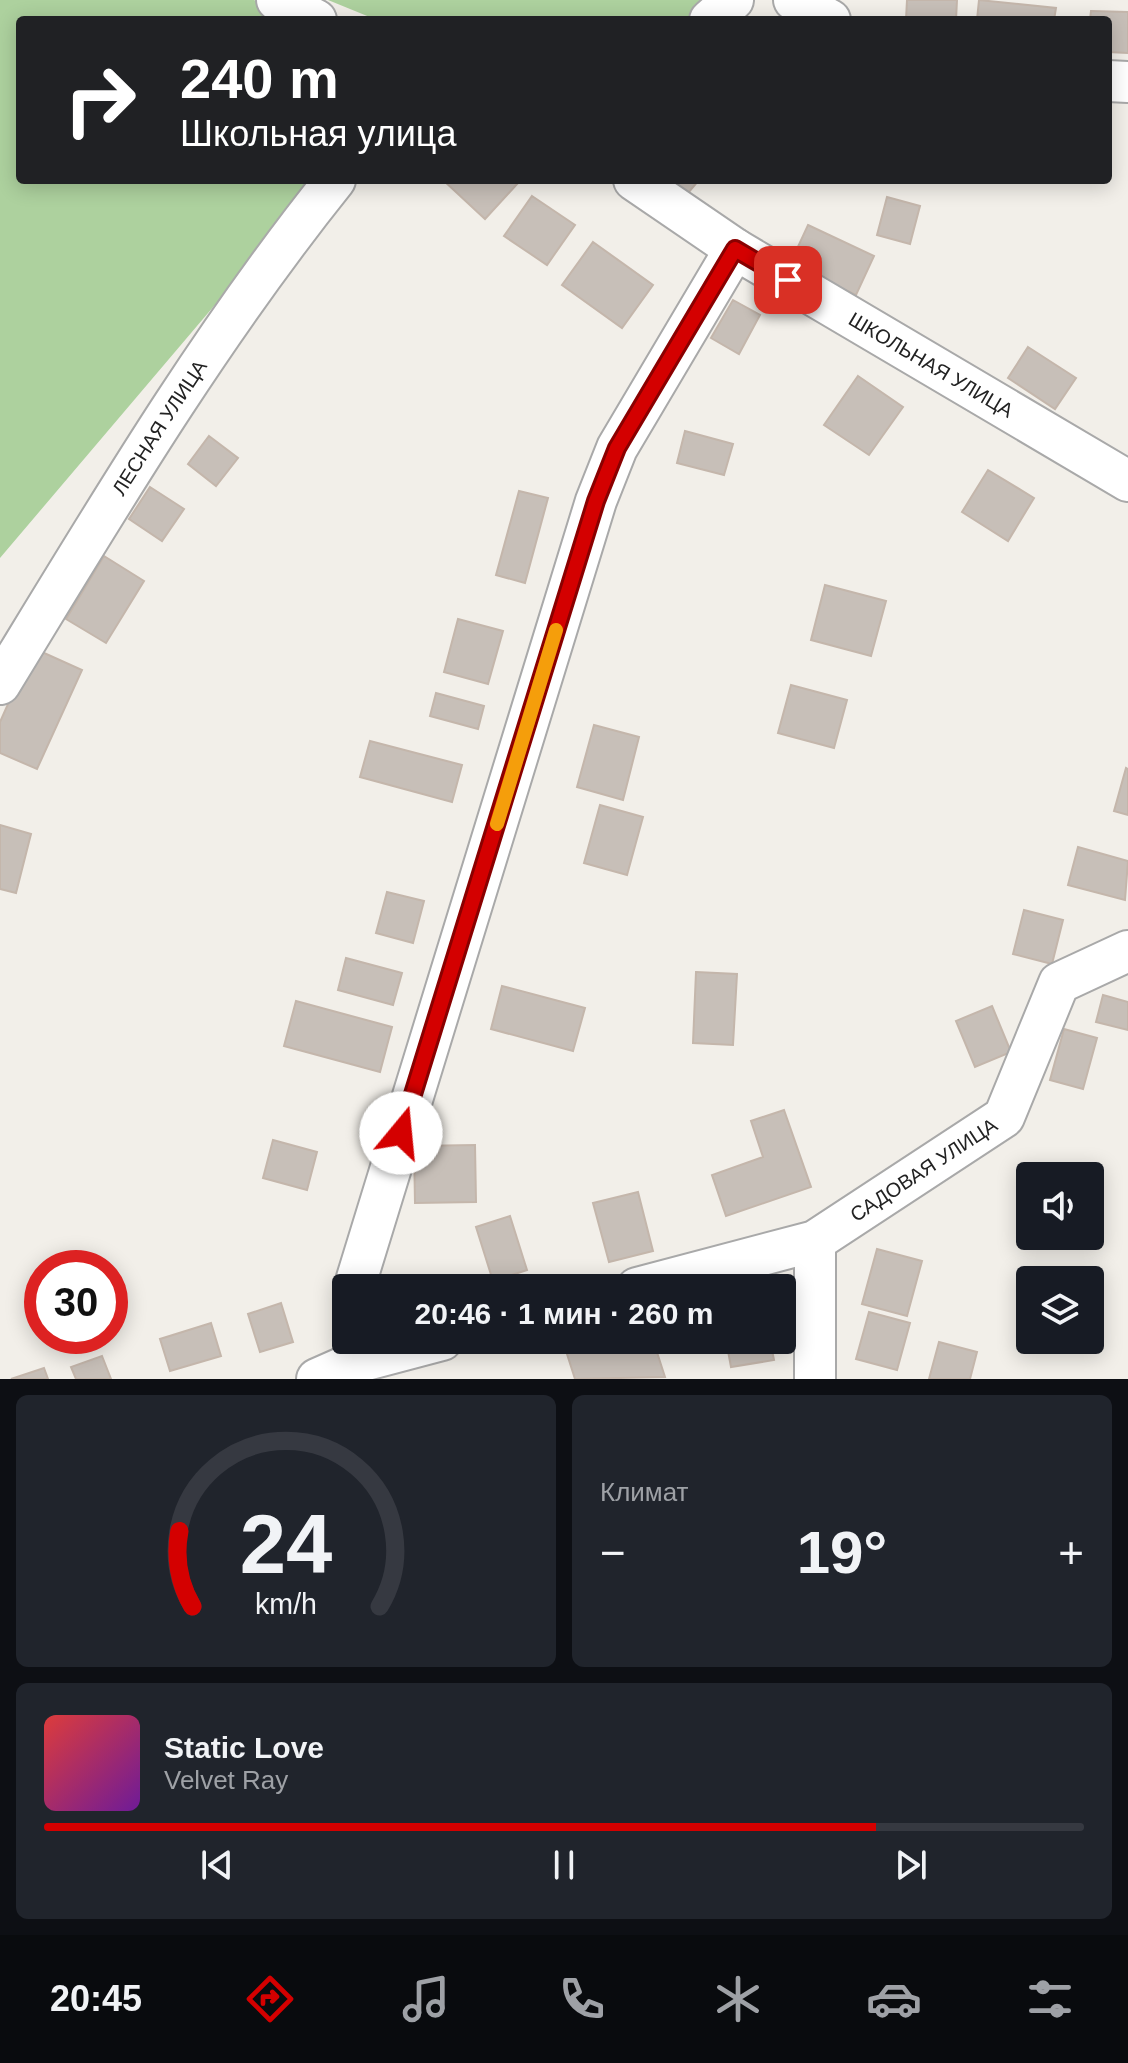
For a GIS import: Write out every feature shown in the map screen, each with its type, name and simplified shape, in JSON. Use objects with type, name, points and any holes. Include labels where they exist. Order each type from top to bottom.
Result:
[{"type":"street","points":[[277,0],[308,16]]},
{"type":"street","points":[[715,16],[733,0]]},
{"type":"street","points":[[794,0],[823,16]]},
{"type":"street","name":"ЛЕСНАЯ УЛИЦА","points":[[0,684],[134,463],[285,242],[332,184]]},
{"type":"street","name":"ШКОЛЬНАЯ УЛИЦА","points":[[640,184],[735,249],[1128,481]]},
{"type":"street","points":[[358,1274],[596,501],[617,448],[735,249]]},
{"type":"street","name":"САДОВАЯ УЛИЦА","points":[[690,1274],[815,1241],[1004,1117],[1059,983],[1128,951]]},
{"type":"street","points":[[815,1241],[815,1379]]},
{"type":"street","points":[[340,1361],[374,1354]]},
{"type":"green space","points":[[0,0],[254,0],[284,16],[16,16],[16,184],[318,184],[0,558]]},
{"type":"green space","points":[[328,0],[712,0],[689,16],[367,16]]},
{"type":"building","points":[[907,0],[957,0],[956,16],[906,16]]},
{"type":"building","points":[[979,0],[1056,8],[1055,16],[977,16]]},
{"type":"building","points":[[1091,11],[1128,12],[1128,53],[1112,52],[1112,16],[1090,16]]},
{"type":"building","points":[[447,184],[517,184],[485,219]]},
{"type":"building","points":[[660,184],[696,184],[678,205]]},
{"type":"building","points":[[532,196],[575,225],[547,265],[504,236]]},
{"type":"building","points":[[887,197],[920,206],[910,244],[877,235]]},
{"type":"building","points":[[808,225],[874,256],[856,295],[790,264]]},
{"type":"building","points":[[593,242],[653,285],[622,328],[562,285]]},
{"type":"building","points":[[733,300],[760,315],[739,354],[711,338]]},
{"type":"building","points":[[1028,347],[1076,378],[1055,409],[1008,378]]},
{"type":"building","points":[[858,376],[903,407],[869,455],[824,425]]},
{"type":"building","points":[[685,431],[733,444],[724,475],[677,463]]},
{"type":"building","points":[[209,436],[238,458],[216,486],[188,464]]},
{"type":"building","points":[[988,470],[1034,498],[1008,541],[962,512]]},
{"type":"building","points":[[150,487],[184,509],[162,541],[129,519]]},
{"type":"building","points":[[519,491],[548,498],[525,583],[496,575]]},
{"type":"building","points":[[104,556],[144,581],[106,643],[66,619]]},
{"type":"building","points":[[825,585],[886,601],[871,656],[811,640]]},
{"type":"building","points":[[458,619],[503,631],[488,684],[444,672]]},
{"type":"building","points":[[33,648],[82,670],[37,769],[0,753],[0,722]]},
{"type":"building","points":[[791,685],[847,700],[834,748],[778,733]]},
{"type":"building","points":[[436,693],[484,706],[478,729],[430,716]]},
{"type":"building","points":[[594,725],[639,737],[623,800],[577,787]]},
{"type":"building","points":[[370,741],[462,765],[452,802],[360,777]]},
{"type":"building","points":[[1128,769],[1128,815],[1114,811]]},
{"type":"building","points":[[600,805],[643,817],[627,875],[584,863]]},
{"type":"building","points":[[0,825],[31,834],[16,893],[0,889]]},
{"type":"building","points":[[1078,847],[1128,861],[1125,900],[1068,885]]},
{"type":"building","points":[[387,892],[424,901],[413,943],[376,933]]},
{"type":"building","points":[[1024,910],[1063,920],[1052,964],[1013,954]]},
{"type":"building","points":[[346,958],[402,973],[393,1005],[338,990]]},
{"type":"building","points":[[696,972],[737,974],[733,1045],[693,1043]]},
{"type":"building","points":[[502,986],[585,1008],[573,1051],[491,1029]]},
{"type":"building","points":[[1103,995],[1128,1002],[1128,1030],[1096,1022]]},
{"type":"building","points":[[296,1001],[392,1027],[380,1072],[284,1046]]},
{"type":"building","points":[[992,1006],[1011,1052],[975,1067],[956,1021]]},
{"type":"building","points":[[1064,1029],[1097,1038],[1083,1089],[1050,1080]]},
{"type":"building","points":[[784,1110],[811,1187],[726,1216],[712,1175],[763,1157],[751,1121]]},
{"type":"building","points":[[273,1140],[317,1152],[307,1190],[263,1178]]},
{"type":"building","points":[[475,1145],[476,1202],[415,1203],[414,1146]]},
{"type":"building","points":[[638,1192],[653,1251],[609,1262],[593,1203]]},
{"type":"building","points":[[510,1216],[527,1270],[515,1274],[491,1274],[476,1227]]},
{"type":"building","points":[[877,1249],[922,1261],[907,1316],[862,1304]]},
{"type":"building","points":[[281,1303],[293,1342],[260,1352],[248,1314]]},
{"type":"building","points":[[869,1312],[910,1323],[897,1370],[856,1359]]},
{"type":"building","points":[[211,1323],[221,1356],[170,1371],[160,1339]]},
{"type":"building","points":[[939,1342],[977,1352],[970,1379],[929,1379]]},
{"type":"building","points":[[567,1354],[658,1354],[665,1377],[575,1379]]},
{"type":"building","points":[[729,1354],[773,1354],[774,1360],[731,1367]]},
{"type":"building","points":[[102,1356],[111,1379],[76,1379],[71,1367]]},
{"type":"building","points":[[44,1368],[48,1379],[11,1379]]},
{"type":"slow traffic","points":[[497,824],[556,630]]},
{"type":"route","points":[[401,1133],[596,501],[617,448],[735,249],[788,280]]}]
